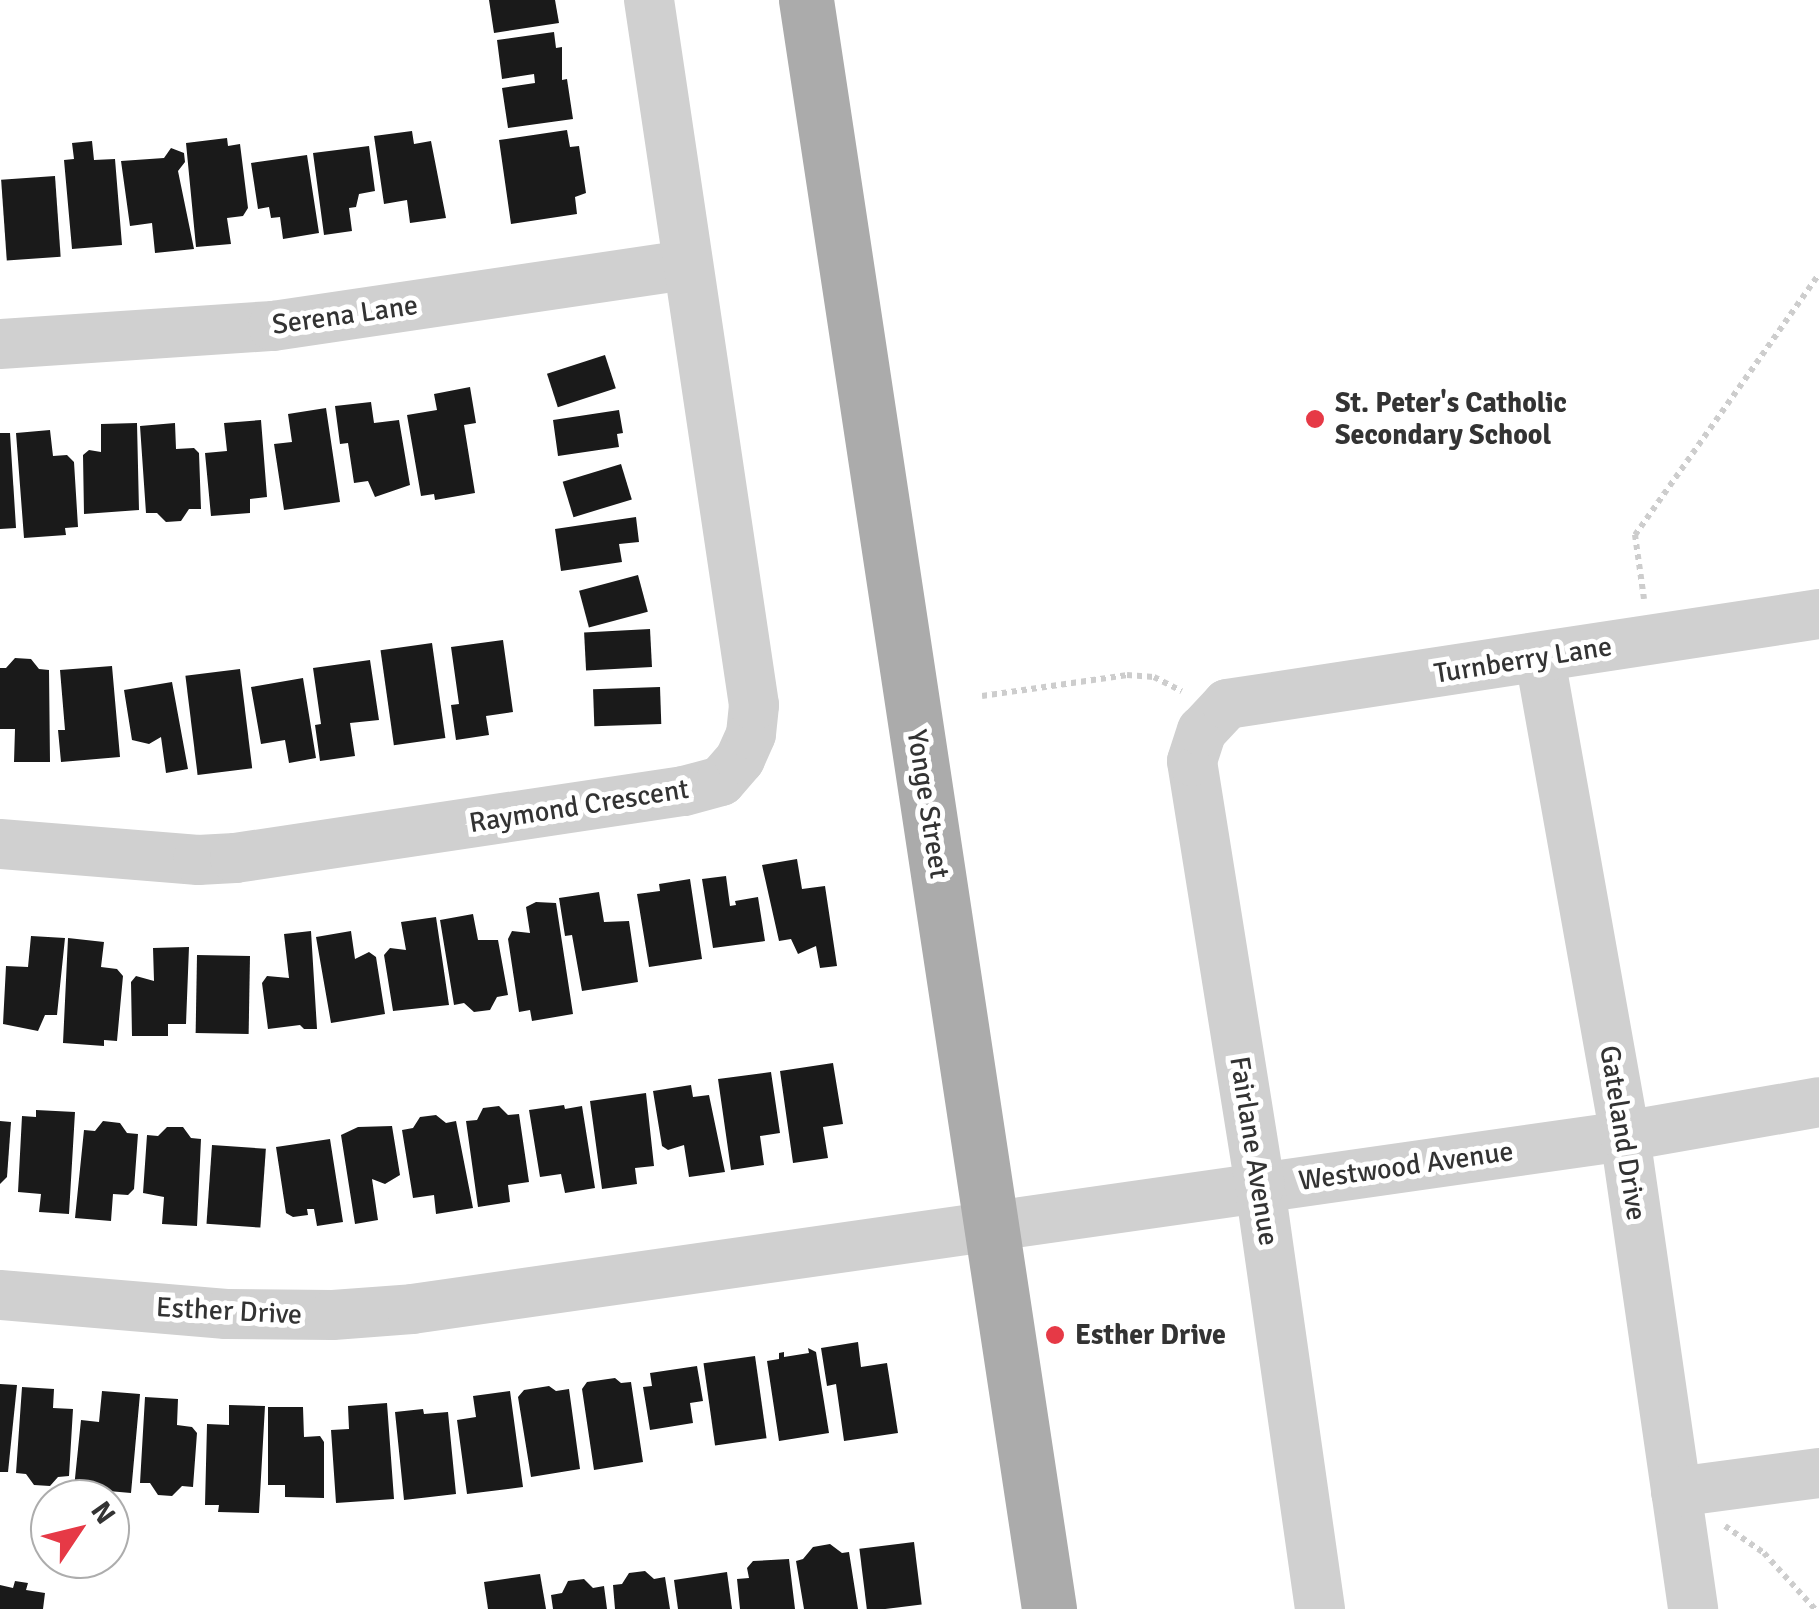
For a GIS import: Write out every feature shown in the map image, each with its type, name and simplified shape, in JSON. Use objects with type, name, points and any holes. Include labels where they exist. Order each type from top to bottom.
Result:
[{"type":"main road","name":"Yonge Street","points":[[806,0],[1048,1609]]},
{"type":"street","name":"Raymond Crescent","points":[[0,844],[198,860],[235,858],[684,791],[721,782],[740,759],[751,734],[754,704],[650,0]]},
{"type":"street","name":"Serena Lane","points":[[0,344],[273,326],[688,265]]},
{"type":"street","name":"Turnberry Lane","points":[[1204,697],[1540,659],[1819,614]]},
{"type":"street","name":"Gateland Drive","points":[[1540,659],[1626,1136],[1693,1609]]},
{"type":"street","name":"Fairlane Avenue","points":[[1204,697],[1202,731],[1192,762],[1260,1186],[1320,1609]]},
{"type":"street","name":"Westwood Avenue","points":[[992,1225],[1626,1136],[1819,1102]]},
{"type":"street","name":"Esther Drive","points":[[0,1295],[226,1314],[373,1313],[992,1225]]},
{"type":"street","points":[[1676,1492],[1819,1472]]},
{"type":"path","points":[[1643,592],[1636,534],[1819,274]]},
{"type":"path","points":[[982,696],[1128,675],[1154,677],[1204,697]]},
{"type":"path","points":[[1719,1522],[1764,1552],[1815,1609]]},
{"type":"building","points":[[489,0],[555,0],[559,23],[494,33]]},
{"type":"building","points":[[554,32],[556,48],[562,47],[562,80],[567,79],[573,119],[508,128],[502,88],[535,83],[534,74],[502,79],[497,40]]},
{"type":"building","points":[[567,130],[570,147],[579,146],[586,193],[575,197],[577,214],[511,224],[499,140]]},
{"type":"building","points":[[412,131],[414,144],[431,141],[446,218],[410,223],[407,200],[384,204],[374,136]]},
{"type":"building","points":[[227,138],[228,146],[240,144],[248,208],[243,216],[227,218],[231,244],[196,247],[186,143]]},
{"type":"building","points":[[92,141],[94,160],[115,159],[122,245],[72,249],[64,160],[74,159],[72,143]]},
{"type":"building","points":[[369,146],[375,191],[359,194],[356,207],[349,208],[352,231],[324,235],[313,153]]},
{"type":"building","points":[[171,148],[184,153],[185,162],[178,171],[194,249],[155,253],[152,223],[130,226],[121,161],[164,158]]},
{"type":"building","points":[[307,155],[319,233],[283,239],[280,217],[271,218],[269,207],[258,209],[251,163]]},
{"type":"building","points":[[55,176],[61,257],[7,261],[1,180]]},
{"type":"building","points":[[605,355],[616,388],[558,407],[547,374]]},
{"type":"building","points":[[470,387],[476,423],[464,425],[475,493],[435,500],[434,494],[421,496],[407,415],[437,410],[434,394]]},
{"type":"building","points":[[371,402],[374,423],[399,420],[410,485],[375,497],[368,481],[354,483],[348,443],[340,444],[335,406]]},
{"type":"building","points":[[326,408],[340,502],[284,510],[274,444],[292,442],[288,414]]},
{"type":"building","points":[[619,410],[623,433],[617,434],[619,447],[558,456],[553,420]]},
{"type":"building","points":[[261,420],[267,497],[250,499],[250,513],[211,516],[205,453],[227,451],[224,423]]},
{"type":"building","points":[[137,423],[139,510],[84,514],[83,455],[89,450],[101,452],[101,424]]},
{"type":"building","points":[[175,423],[176,449],[194,448],[199,453],[201,509],[189,509],[181,521],[166,522],[157,513],[146,513],[140,426]]},
{"type":"building","points":[[50,430],[53,456],[67,455],[74,462],[78,527],[65,528],[66,535],[24,538],[16,433]]},
{"type":"building","points":[[0,433],[10,433],[16,528],[0,529]]},
{"type":"building","points":[[621,464],[632,499],[573,517],[563,482]]},
{"type":"building","points":[[636,517],[639,542],[619,544],[622,562],[561,571],[555,529]]},
{"type":"building","points":[[638,575],[648,612],[589,627],[579,591]]},
{"type":"building","points":[[650,629],[652,667],[586,670],[584,632]]},
{"type":"building","points":[[503,640],[513,712],[486,716],[489,735],[456,740],[451,705],[459,704],[451,647]]},
{"type":"building","points":[[432,643],[445,738],[394,745],[381,650]]},
{"type":"building","points":[[15,658],[31,659],[39,669],[49,670],[50,762],[14,762],[15,729],[0,729],[0,668],[6,668]]},
{"type":"building","points":[[370,660],[379,720],[350,723],[355,756],[320,761],[315,725],[321,724],[313,668]]},
{"type":"building","points":[[112,666],[120,757],[61,762],[58,730],[65,730],[60,670]]},
{"type":"building","points":[[240,669],[252,768],[198,775],[185,676]]},
{"type":"building","points":[[303,678],[316,758],[289,763],[285,740],[261,744],[251,687]]},
{"type":"building","points":[[172,682],[188,769],[166,773],[161,737],[149,744],[132,740],[124,690]]},
{"type":"building","points":[[660,687],[661,724],[594,726],[593,689]]},
{"type":"building","points":[[797,859],[802,889],[825,886],[837,966],[820,968],[816,946],[798,954],[791,939],[779,941],[762,865]]},
{"type":"building","points":[[726,876],[730,906],[736,905],[735,901],[758,897],[765,941],[713,948],[702,879]]},
{"type":"building","points":[[690,879],[702,959],[649,967],[637,894],[660,891],[659,884]]},
{"type":"building","points":[[599,892],[604,922],[629,921],[638,982],[582,991],[572,935],[565,936],[559,898]]},
{"type":"building","points":[[536,902],[556,903],[573,1014],[532,1021],[530,1010],[519,1012],[508,939],[512,931],[530,933],[526,907]]},
{"type":"building","points":[[473,914],[478,940],[498,940],[508,995],[497,997],[490,1010],[474,1012],[464,1003],[454,1005],[440,920]]},
{"type":"building","points":[[436,917],[449,1005],[393,1011],[384,955],[390,948],[406,950],[401,922]]},
{"type":"building","points":[[311,931],[317,1029],[300,1025],[268,1029],[262,983],[267,976],[289,978],[284,934]]},
{"type":"building","points":[[351,931],[355,959],[369,952],[376,957],[385,1014],[331,1023],[316,937]]},
{"type":"building","points":[[31,936],[65,938],[57,1015],[45,1015],[38,1031],[3,1024],[6,966],[28,967]]},
{"type":"building","points":[[68,938],[104,942],[101,967],[117,969],[123,976],[117,1041],[104,1040],[104,1046],[63,1043]]},
{"type":"building","points":[[189,947],[186,1024],[168,1024],[168,1036],[132,1036],[131,982],[136,976],[154,981],[153,948]]},
{"type":"building","points":[[197,955],[250,956],[249,1034],[196,1033]]},
{"type":"building","points":[[833,1063],[843,1124],[823,1127],[828,1158],[793,1163],[780,1071]]},
{"type":"building","points":[[771,1072],[780,1133],[760,1136],[764,1165],[731,1170],[718,1079]]},
{"type":"building","points":[[691,1085],[693,1097],[709,1095],[725,1172],[689,1177],[684,1145],[668,1150],[662,1146],[653,1091]]},
{"type":"building","points":[[646,1093],[654,1166],[635,1168],[637,1184],[602,1189],[590,1101]]},
{"type":"building","points":[[564,1105],[565,1109],[582,1106],[595,1188],[565,1193],[561,1174],[540,1177],[529,1110]]},
{"type":"building","points":[[499,1106],[508,1115],[519,1114],[529,1182],[508,1185],[510,1202],[478,1207],[466,1121],[477,1120],[483,1108]]},
{"type":"building","points":[[36,1110],[75,1112],[69,1214],[39,1212],[41,1194],[18,1192],[22,1116],[36,1117]]},
{"type":"building","points":[[436,1115],[446,1123],[456,1121],[473,1208],[436,1214],[434,1195],[413,1198],[402,1130],[413,1128],[420,1117]]},
{"type":"building","points":[[0,1121],[11,1122],[7,1177],[0,1184]]},
{"type":"building","points":[[103,1121],[120,1123],[127,1133],[138,1134],[134,1189],[128,1195],[113,1194],[111,1221],[75,1218],[84,1130],[95,1131]]},
{"type":"building","points":[[392,1126],[400,1175],[385,1184],[372,1179],[378,1220],[355,1224],[341,1135],[358,1127]]},
{"type":"building","points":[[167,1127],[183,1127],[191,1138],[201,1139],[197,1226],[162,1224],[164,1197],[143,1193],[147,1135],[158,1136]]},
{"type":"building","points":[[330,1139],[343,1222],[317,1226],[314,1209],[307,1209],[308,1215],[293,1217],[286,1213],[276,1147]]},
{"type":"building","points":[[212,1145],[266,1149],[260,1228],[206,1224]]},
{"type":"building","points":[[858,1342],[861,1367],[887,1363],[898,1433],[844,1441],[836,1384],[827,1386],[821,1348]]},
{"type":"building","points":[[808,1348],[816,1352],[829,1433],[779,1441],[767,1361],[779,1359],[779,1353],[784,1352],[784,1357],[809,1353]]},
{"type":"building","points":[[755,1356],[767,1438],[715,1445],[704,1363]]},
{"type":"building","points":[[697,1366],[703,1401],[690,1403],[693,1423],[650,1430],[643,1387],[652,1386],[650,1373]]},
{"type":"building","points":[[615,1378],[621,1383],[631,1382],[643,1462],[594,1470],[582,1389],[587,1382]]},
{"type":"building","points":[[0,1384],[17,1385],[8,1472],[0,1472]]},
{"type":"building","points":[[549,1386],[556,1391],[569,1389],[580,1469],[531,1477],[518,1397],[524,1390]]},
{"type":"building","points":[[22,1387],[54,1389],[53,1408],[73,1409],[69,1476],[30,1480],[26,1474],[16,1473]]},
{"type":"building","points":[[102,1391],[140,1394],[131,1493],[130,1479],[75,1479],[81,1420],[99,1422]]},
{"type":"building","points":[[510,1391],[523,1487],[467,1494],[457,1420],[476,1417],[473,1396]]},
{"type":"building","points":[[145,1397],[178,1399],[177,1425],[192,1427],[197,1433],[193,1487],[182,1486],[172,1496],[158,1495],[150,1483],[140,1483]]},
{"type":"building","points":[[387,1403],[394,1499],[336,1503],[331,1430],[349,1429],[348,1406]]},
{"type":"building","points":[[229,1405],[265,1406],[259,1513],[218,1512],[219,1505],[205,1505],[207,1424],[229,1425]]},
{"type":"building","points":[[268,1407],[303,1407],[304,1437],[320,1436],[324,1442],[324,1498],[285,1497],[285,1485],[268,1485]]},
{"type":"building","points":[[423,1409],[424,1414],[448,1412],[456,1494],[404,1500],[395,1412]]},
{"type":"building","points":[[914,1542],[922,1605],[867,1609],[859,1549]]},
{"type":"building","points":[[830,1544],[842,1553],[849,1552],[858,1609],[804,1609],[796,1561],[813,1547]]},
{"type":"building","points":[[789,1559],[795,1609],[740,1609],[737,1579],[749,1578],[747,1568],[753,1561]]},
{"type":"building","points":[[645,1571],[654,1579],[665,1577],[670,1609],[615,1609],[613,1585],[622,1584],[629,1573]]},
{"type":"building","points":[[727,1572],[732,1609],[678,1609],[674,1580]]},
{"type":"building","points":[[540,1574],[546,1609],[488,1609],[484,1582]]},
{"type":"building","points":[[584,1579],[593,1588],[604,1586],[607,1609],[553,1609],[551,1595],[562,1593],[568,1581]]},
{"type":"building","points":[[15,1581],[28,1583],[26,1590],[45,1593],[43,1609],[0,1609],[0,1585],[13,1588]]},
{"type":"place","name":"St. Peter's Catholic Secondary School","points":[[1315,419]]},
{"type":"place","name":"Esther Drive","points":[[1055,1335]]}]
